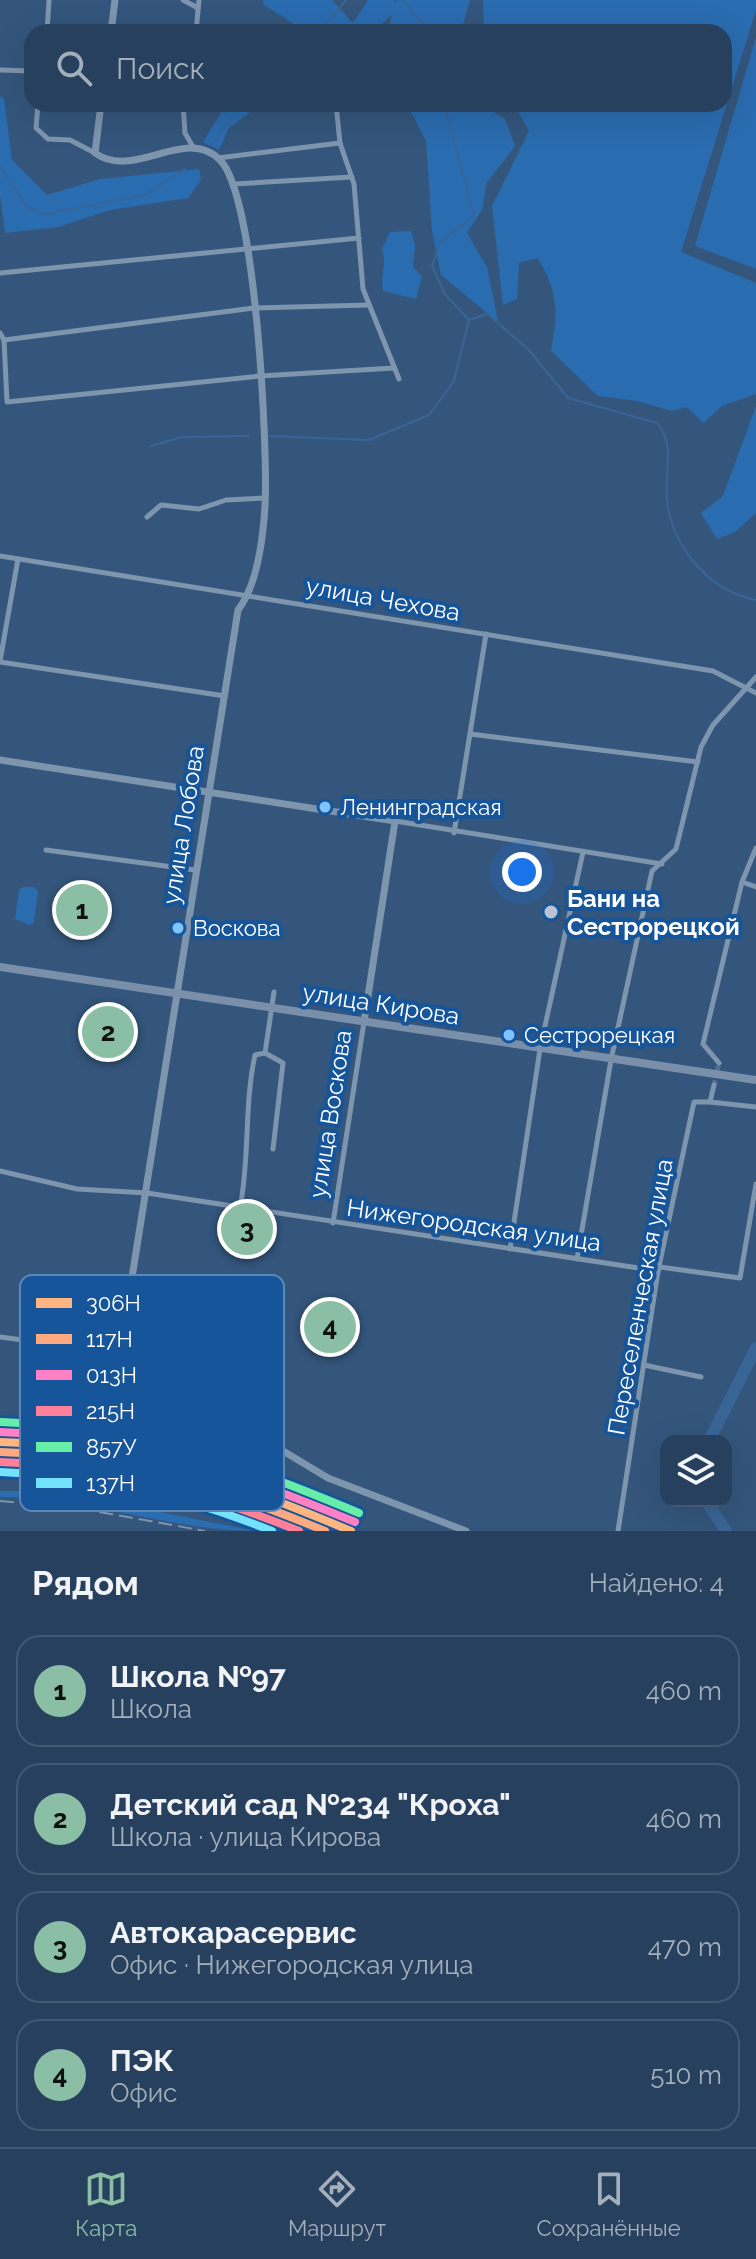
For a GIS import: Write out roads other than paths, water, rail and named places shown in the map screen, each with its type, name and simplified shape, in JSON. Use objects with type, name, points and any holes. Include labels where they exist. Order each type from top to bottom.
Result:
[{"type":"main road","name":"улица Кирова","points":[[0,967],[756,1080]]},
{"type":"street","points":[[48,24],[49,0]]},
{"type":"street","points":[[112,24],[115,0]]},
{"type":"street","points":[[183,0],[198,8]]},
{"type":"street","points":[[197,24],[199,0]]},
{"type":"street","points":[[0,70],[24,71]]},
{"type":"street","points":[[37,112],[36,128],[48,139],[70,140],[107,161],[130,162],[193,147]]},
{"type":"street","points":[[95,153],[100,112]]},
{"type":"street","points":[[184,112],[185,133],[193,147],[218,158],[340,143]]},
{"type":"street","points":[[337,112],[340,143],[352,177],[363,289],[399,379]]},
{"type":"street","name":"улица Лобова","points":[[133,1275],[238,610],[250,594],[265,498],[260,376],[246,250],[234,184],[218,158]]},
{"type":"street","points":[[234,184],[352,177]]},
{"type":"street","points":[[0,273],[359,238]]},
{"type":"street","points":[[4,340],[254,308],[369,305]]},
{"type":"street","points":[[0,333],[4,340],[7,402],[260,376],[394,368]]},
{"type":"street","points":[[147,517],[161,505],[199,509],[226,500],[265,498]]},
{"type":"street","name":"улица Чехова","points":[[0,556],[713,671],[756,693]]},
{"type":"street","points":[[18,559],[0,662],[225,696]]},
{"type":"street","points":[[454,833],[486,634]]},
{"type":"street","points":[[577,1259],[611,1060],[652,871],[676,849],[698,762],[713,725],[756,677]]},
{"type":"street","points":[[470,734],[698,762]]},
{"type":"street","points":[[0,760],[663,864]]},
{"type":"street","name":"улица Воскова","points":[[333,1223],[395,821]]},
{"type":"street","points":[[719,1063],[703,1044],[742,882],[756,848]]},
{"type":"street","points":[[46,850],[195,870]]},
{"type":"street","points":[[510,1249],[540,1049],[583,852]]},
{"type":"street","points":[[742,882],[756,887]]},
{"type":"street","points":[[265,1053],[274,992]]},
{"type":"street","points":[[240,1208],[248,1165],[251,1075],[255,1055],[265,1053],[283,1063],[273,1149]]},
{"type":"street","name":"Переселенческая улица","points":[[618,1531],[659,1269],[694,1102],[710,1102],[714,1085]]},
{"type":"street","points":[[710,1102],[731,1107],[756,1107]]},
{"type":"street","name":"Нижегородская улица","points":[[0,1171],[77,1189],[147,1193],[577,1259],[740,1278],[756,1184]]},
{"type":"street","points":[[0,1337],[20,1340]]},
{"type":"street","points":[[644,1365],[701,1377]]},
{"type":"street","points":[[284,1452],[328,1478],[466,1531]]},
{"type":"waterway","points":[[326,24],[346,0]]},
{"type":"waterway","points":[[403,0],[422,24]]},
{"type":"waterway","points":[[212,144],[236,112]]},
{"type":"waterway","points":[[446,112],[474,216],[440,242],[432,266],[445,294],[469,320],[488,314],[529,350],[568,398],[657,423],[668,450],[666,490],[676,534],[685,550],[709,577],[739,595],[756,600]]},
{"type":"waterway","points":[[0,166],[27,207],[45,214],[145,195],[185,169]]},
{"type":"waterway","points":[[269,436],[369,440],[429,415],[454,381],[469,320]]},
{"type":"waterway","points":[[151,446],[182,437],[249,436]]},
{"type":"waterway","points":[[712,1435],[756,1348]]},
{"type":"waterway","points":[[710,1507],[726,1531]]},
{"type":"tunnel","points":[[714,1085],[719,1063]]},
{"type":"railway","points":[[0,1438],[20,1438]]},
{"type":"railway","points":[[0,1462],[20,1465]]},
{"type":"railway","points":[[0,1501],[20,1503]]},
{"type":"railway","points":[[94,1511],[205,1531]]},
{"type":"place","name":"Ленинградская","points":[[325,807]]},
{"type":"place","name":"Школа №97","points":[[82,910]]},
{"type":"place","name":"Бани на Сестрорецкой","points":[[551,912]]},
{"type":"place","name":"Воскова","points":[[178,928]]},
{"type":"place","name":"Детский сад №234 \"Кроха\"","points":[[108,1032]]},
{"type":"place","name":"Сестрорецкая","points":[[509,1035]]},
{"type":"place","name":"Автокарасервис","points":[[247,1229]]},
{"type":"place","name":"ПЭК","points":[[330,1327]]}]
